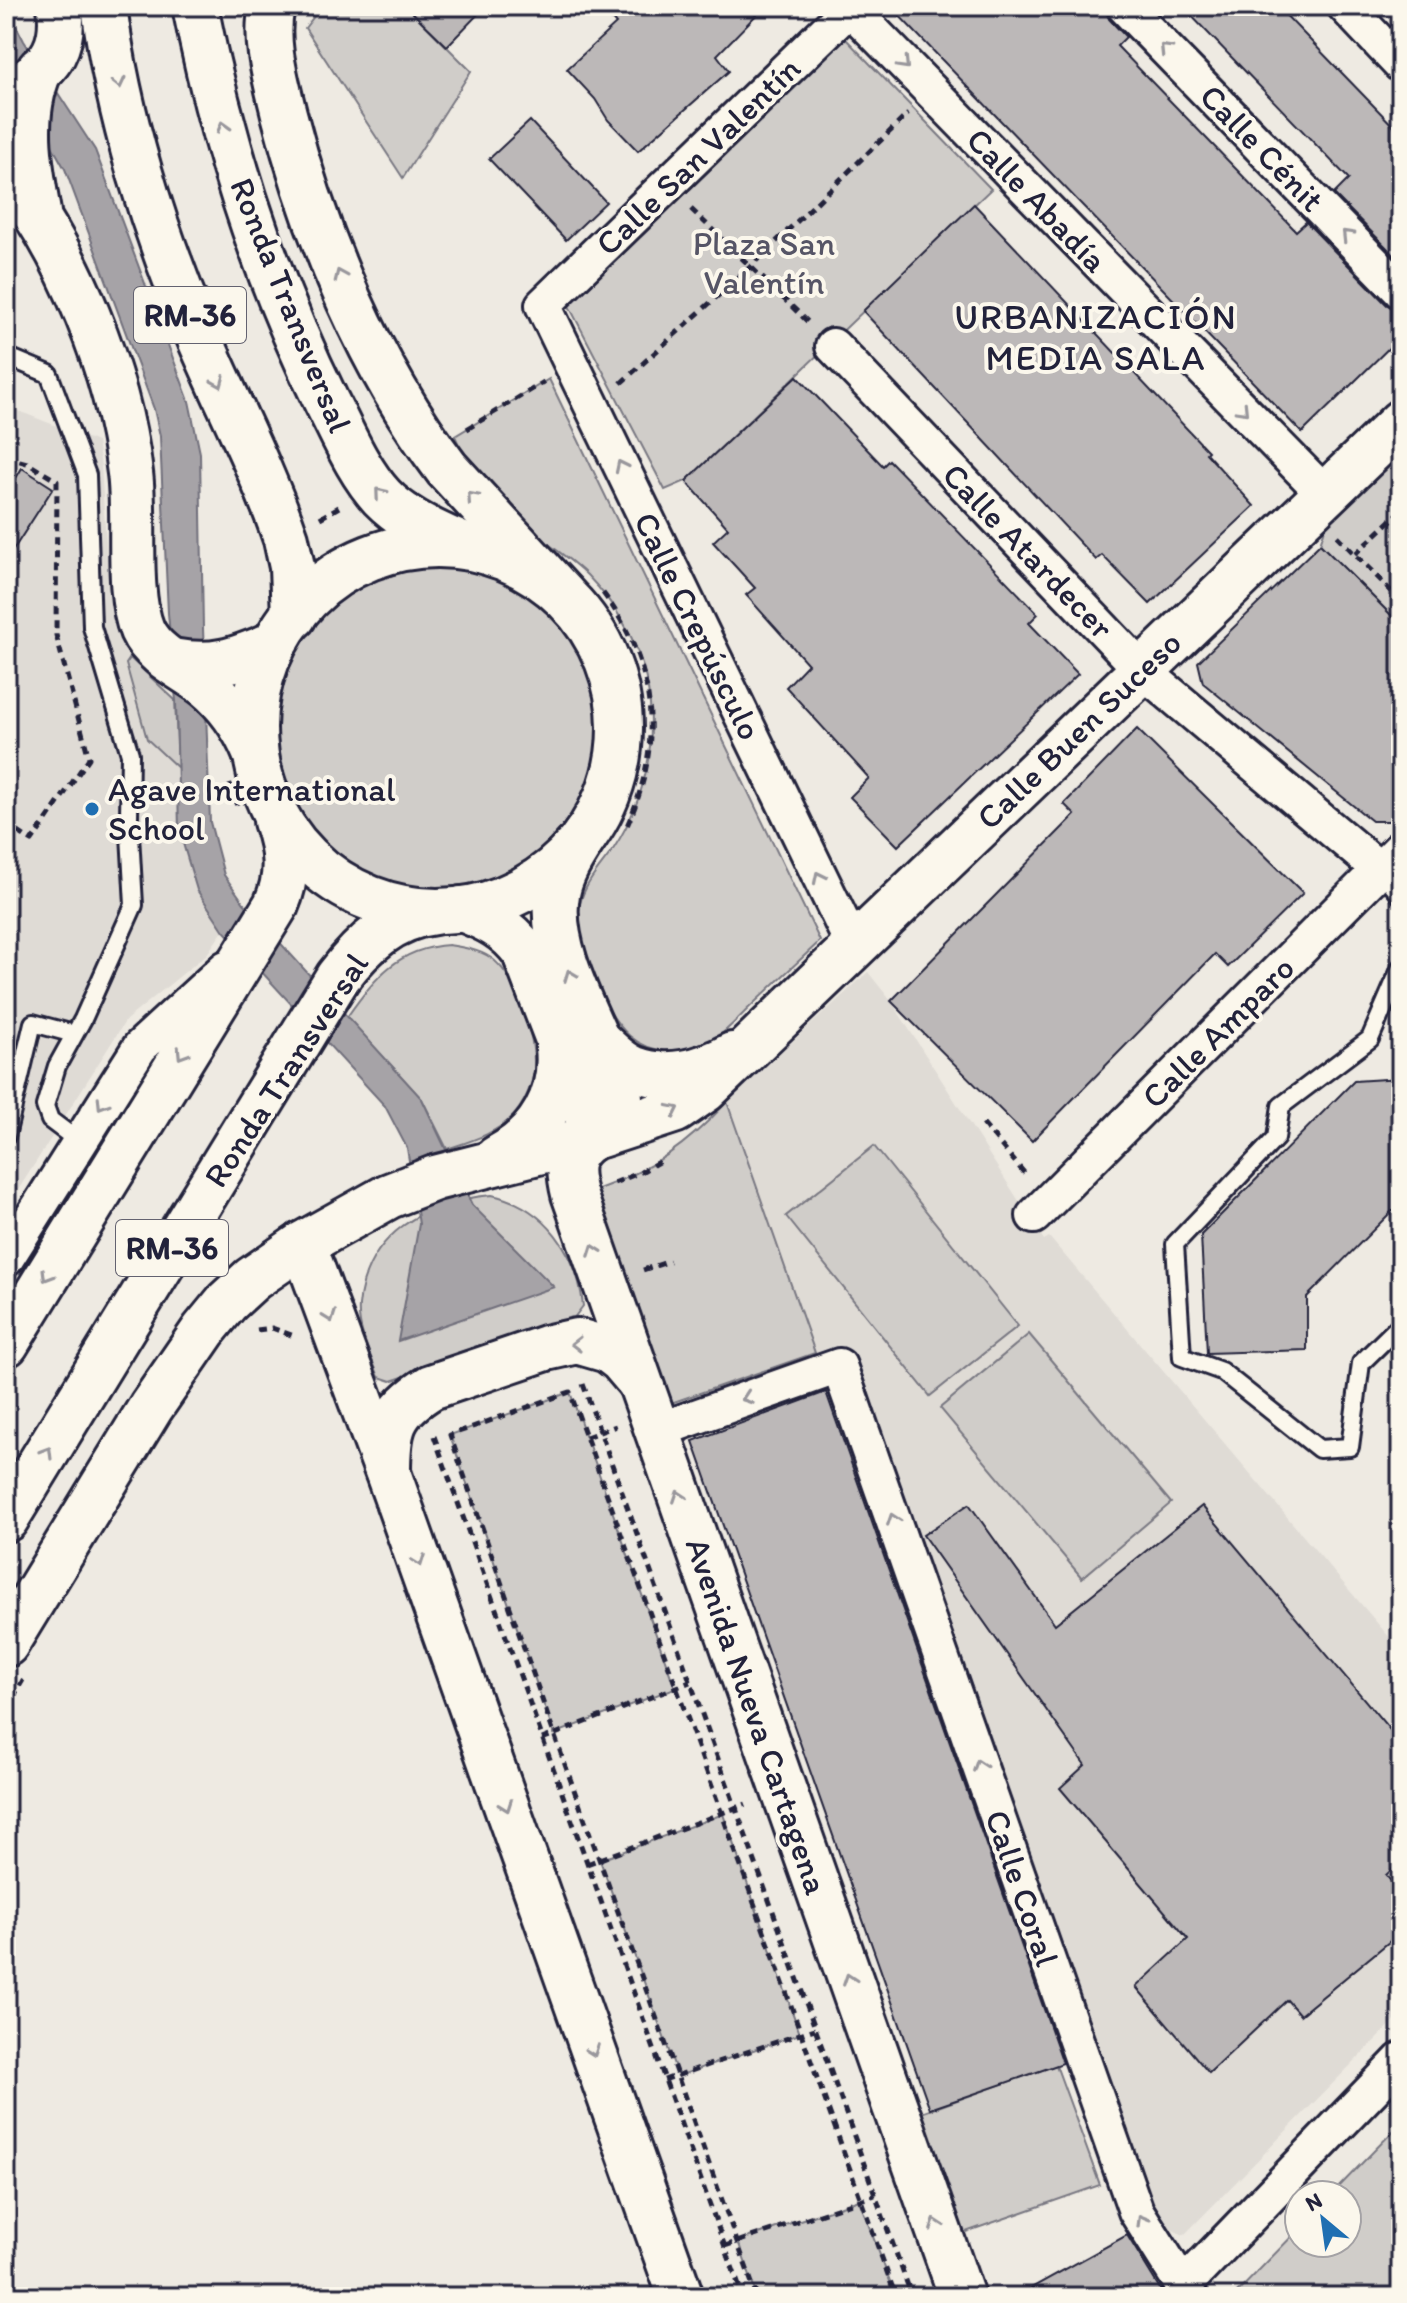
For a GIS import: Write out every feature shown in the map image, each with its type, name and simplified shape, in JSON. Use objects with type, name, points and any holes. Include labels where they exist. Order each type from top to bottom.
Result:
[{"type":"main road","points":[[6,95],[29,81],[59,45],[62,33],[60,6]]},
{"type":"main road","name":"RM-36","points":[[104,6],[129,126],[166,247],[195,328],[286,539],[292,567],[284,630]]},
{"type":"main road","name":"Ronda Transversal","points":[[195,6],[216,104],[249,214],[294,330],[343,435],[384,499],[432,531],[469,548]]},
{"type":"main road","points":[[267,19],[291,142],[327,247],[378,357],[447,469],[563,595]]},
{"type":"main road","points":[[40,69],[31,95],[27,140],[40,223]]},
{"type":"main road","points":[[6,173],[40,223],[88,321],[121,419],[130,473],[134,522],[133,572],[139,618],[150,642],[225,703],[241,724],[255,753]]},
{"type":"main road","name":"Calle Buen Suceso","points":[[758,1039],[1142,670],[1330,514],[1401,422]]},
{"type":"main road","name":"RM-36","points":[[6,1344],[276,905],[286,875],[282,839],[259,772],[255,753],[254,721],[258,688],[284,630],[321,586],[349,568],[379,555],[433,545],[469,548],[514,562],[541,577],[563,595],[592,630],[603,649],[616,687],[620,717],[615,770],[598,815],[586,834],[565,859],[521,891],[497,901],[456,910],[423,911],[388,905],[343,886],[303,853],[273,811]]},
{"type":"main road","points":[[172,661],[218,664],[240,658],[284,630]]},
{"type":"main road","points":[[575,1034],[566,963],[556,923],[559,884],[586,834]]},
{"type":"main road","points":[[456,910],[495,923],[516,940],[575,1034],[634,1069],[656,1073],[696,1070],[728,1057],[758,1039]]},
{"type":"main road","name":"Ronda Transversal","points":[[6,1519],[338,977],[364,946],[386,929],[414,916],[456,910]]},
{"type":"main road","points":[[481,1166],[513,1150],[532,1133],[545,1115],[559,1076],[559,1051],[575,1034]]},
{"type":"main road","name":"Avenida Nueva Cartagena","points":[[575,1034],[620,1098],[616,1119],[572,1154],[570,1180],[962,2297]]},
{"type":"main road","points":[[17,1658],[128,1442],[204,1330],[227,1302],[252,1279],[303,1244],[389,1196],[435,1178],[659,1117],[691,1101],[758,1039]]},
{"type":"main road","points":[[303,1244],[388,1473],[681,2297]]},
{"type":"main road","points":[[388,1473],[388,1439],[393,1424],[414,1397],[431,1387],[546,1348],[577,1341],[608,1350],[630,1369],[639,1382]]},
{"type":"street","name":"Calle Cénit","points":[[1124,6],[1401,291]]},
{"type":"street","points":[[1345,6],[1401,65]]},
{"type":"street","name":"Calle Abadía","points":[[851,7],[1330,514]]},
{"type":"street","name":"Calle San Valentín","points":[[543,305],[851,7]]},
{"type":"street","name":"Calle Crepúsculo","points":[[543,305],[854,947]]},
{"type":"street","name":"Calle Atardecer","points":[[833,346],[1142,670],[1390,858]]},
{"type":"street","name":"Calle Amparo","points":[[1034,1216],[1390,858]]},
{"type":"street","points":[[6,1259],[140,1047],[250,946]]},
{"type":"street","name":"Calle Coral","points":[[656,1431],[839,1366],[1136,2211],[1186,2292],[1401,2060]]},
{"type":"lane","points":[[6,356],[49,374],[87,475],[92,627],[130,754],[129,817],[134,905],[83,1019],[57,1066],[45,1106],[50,1120],[78,1141]]},
{"type":"lane","points":[[1390,858],[1401,896]]},
{"type":"lane","points":[[1401,967],[1370,1039],[1281,1106],[1276,1138],[1175,1244],[1182,1357],[1221,1371],[1319,1449],[1350,1447],[1361,1363],[1401,1324]]},
{"type":"lane","points":[[6,1136],[33,1023],[74,1034]]},
{"type":"path","points":[[593,408],[750,267],[931,91]]},
{"type":"path","points":[[667,185],[833,346]]},
{"type":"path","points":[[6,457],[27,463]]},
{"type":"path","points":[[1355,554],[1401,511]]},
{"type":"path","points":[[1330,514],[1355,554],[1401,601]]},
{"type":"path","points":[[6,824],[32,841],[89,758]]},
{"type":"path","points":[[610,1187],[642,1174],[674,1153]]},
{"type":"path","points":[[629,1275],[670,1261]]},
{"type":"path","points":[[245,1331],[272,1328],[297,1337],[317,1352],[340,1345]]},
{"type":"path","points":[[582,1381],[912,2297]]},
{"type":"path","points":[[757,2297],[450,1435],[570,1392],[896,2297]]},
{"type":"path","points":[[433,1436],[743,2297]]},
{"type":"path","points":[[6,1710],[17,1658]]},
{"type":"path","points":[[542,1739],[691,1682]]},
{"type":"path","points":[[587,1864],[736,1809],[780,1784]]},
{"type":"path","points":[[664,2080],[815,2029]]},
{"type":"path","points":[[725,2246],[875,2195]]},
{"type":"shaded area","points":[[6,6],[24,41],[95,150],[189,401],[200,453],[210,822],[224,875],[244,903],[422,1099],[472,1205],[554,1287],[398,1341],[419,1224],[407,1148],[385,1106],[224,931],[197,890],[179,830],[176,701],[168,613],[160,436],[154,409],[65,169],[6,64]]},
{"type":"shaded area","name":"Agave International School","points":[[6,406],[97,442],[115,630],[130,658],[176,701],[179,830],[197,890],[223,931],[207,954],[126,1020],[6,1209]]},
{"type":"shaded area","points":[[868,972],[891,1001],[1044,1240],[1049,1237],[1401,1651],[1401,2014],[1184,2235],[1148,2219],[838,1345],[815,1353],[727,1102]]},
{"type":"green space","points":[[322,6],[406,6],[471,71],[403,178],[305,28]]},
{"type":"green space","name":"Plaza San Valentín","points":[[845,38],[991,189],[686,481],[665,490],[569,306]]},
{"type":"green space","points":[[549,379],[820,941],[724,1032],[690,1051],[672,1052],[646,1046],[623,1029],[593,981],[579,929],[582,896],[625,829],[647,767],[650,701],[637,650],[616,610],[597,586],[502,503],[475,471],[455,436]]},
{"type":"green space","points":[[1401,452],[1401,625],[1320,544],[1326,525]]},
{"type":"green space","points":[[437,545],[473,548],[507,559],[523,566],[566,598],[598,641],[605,657],[616,691],[619,727],[616,763],[605,797],[598,813],[566,856],[523,888],[507,895],[473,906],[437,909],[401,906],[367,895],[351,888],[308,856],[276,813],[269,797],[258,763],[255,727],[258,691],[269,657],[276,641],[308,598],[351,566],[367,559],[401,548]]},
{"type":"green space","points":[[130,658],[175,700],[178,768],[147,739],[126,664]]},
{"type":"green space","points":[[449,945],[485,954],[504,970],[529,1028],[534,1071],[524,1100],[506,1122],[482,1136],[447,1149],[422,1099],[347,1017],[378,978],[401,959],[431,947]]},
{"type":"green space","points":[[727,1102],[815,1353],[671,1403],[596,1190],[668,1155]]},
{"type":"green space","points":[[874,1146],[1018,1326],[930,1396],[786,1216]]},
{"type":"green space","points":[[492,1195],[528,1210],[556,1235],[574,1268],[583,1306],[573,1319],[391,1381],[379,1377],[365,1342],[359,1315],[364,1281],[373,1259],[386,1241],[422,1214],[444,1205]]},
{"type":"green space","points":[[1029,1334],[1171,1503],[1082,1578],[940,1408]]},
{"type":"green space","points":[[570,1392],[675,1688],[554,1734],[450,1435]]},
{"type":"green space","points":[[723,1814],[800,2034],[678,2076],[600,1860]]},
{"type":"green space","points":[[1056,2065],[1100,2185],[963,2233],[921,2113]]},
{"type":"green space","points":[[1401,2123],[1401,2297],[1233,2297],[1283,2245],[1283,2259],[1363,2259],[1363,2179],[1347,2179]]},
{"type":"green space","points":[[859,2200],[896,2297],[757,2297],[738,2241]]},
{"type":"building","points":[[406,6],[486,6],[447,46]]},
{"type":"building","points":[[601,6],[765,6],[717,55],[729,71],[638,151],[567,69],[616,24]]},
{"type":"building","points":[[890,6],[1105,6],[1109,19],[1126,37],[1117,46],[1296,231],[1306,222],[1387,305],[1401,310],[1401,336],[1302,433]]},
{"type":"building","points":[[1182,6],[1277,6],[1401,134],[1401,262],[1334,194],[1349,179]]},
{"type":"building","points":[[530,121],[606,202],[566,240],[489,159]]},
{"type":"building","points":[[974,204],[1208,451],[1206,453],[1254,506],[1150,604],[1102,555],[1096,560],[863,311]]},
{"type":"building","points":[[797,376],[883,466],[889,460],[1038,614],[1029,623],[1078,674],[898,846],[850,797],[869,778],[786,687],[808,664],[746,595],[755,588],[713,542],[728,528],[686,481]]},
{"type":"building","points":[[22,468],[53,488],[6,561],[6,495]]},
{"type":"building","points":[[1320,544],[1401,625],[1401,821],[1372,821],[1203,683],[1198,662]]},
{"type":"building","points":[[1137,729],[1303,893],[1228,967],[1215,954],[1032,1141],[891,1001],[1075,815],[1064,804]]},
{"type":"building","points":[[1401,1078],[1401,1211],[1392,1211],[1307,1297],[1307,1350],[1207,1353],[1201,1235],[1354,1081]]},
{"type":"building","points":[[826,1392],[1063,2063],[930,2109],[693,1441]]},
{"type":"building","points":[[969,1504],[1055,1624],[1202,1506],[1401,1743],[1401,1861],[1386,1875],[1401,1894],[1401,1932],[1300,2015],[1287,2000],[1209,2073],[1136,1987],[1188,1939],[1060,1788],[1085,1765],[923,1535]]},
{"type":"building","points":[[1127,2235],[1165,2297],[1015,2297]]},
{"type":"place","name":"Agave International School","points":[[92,809]]},
{"type":"district","name":"URBANIZACIÓN MEDIA SALA","points":[[1096,336]]}]
